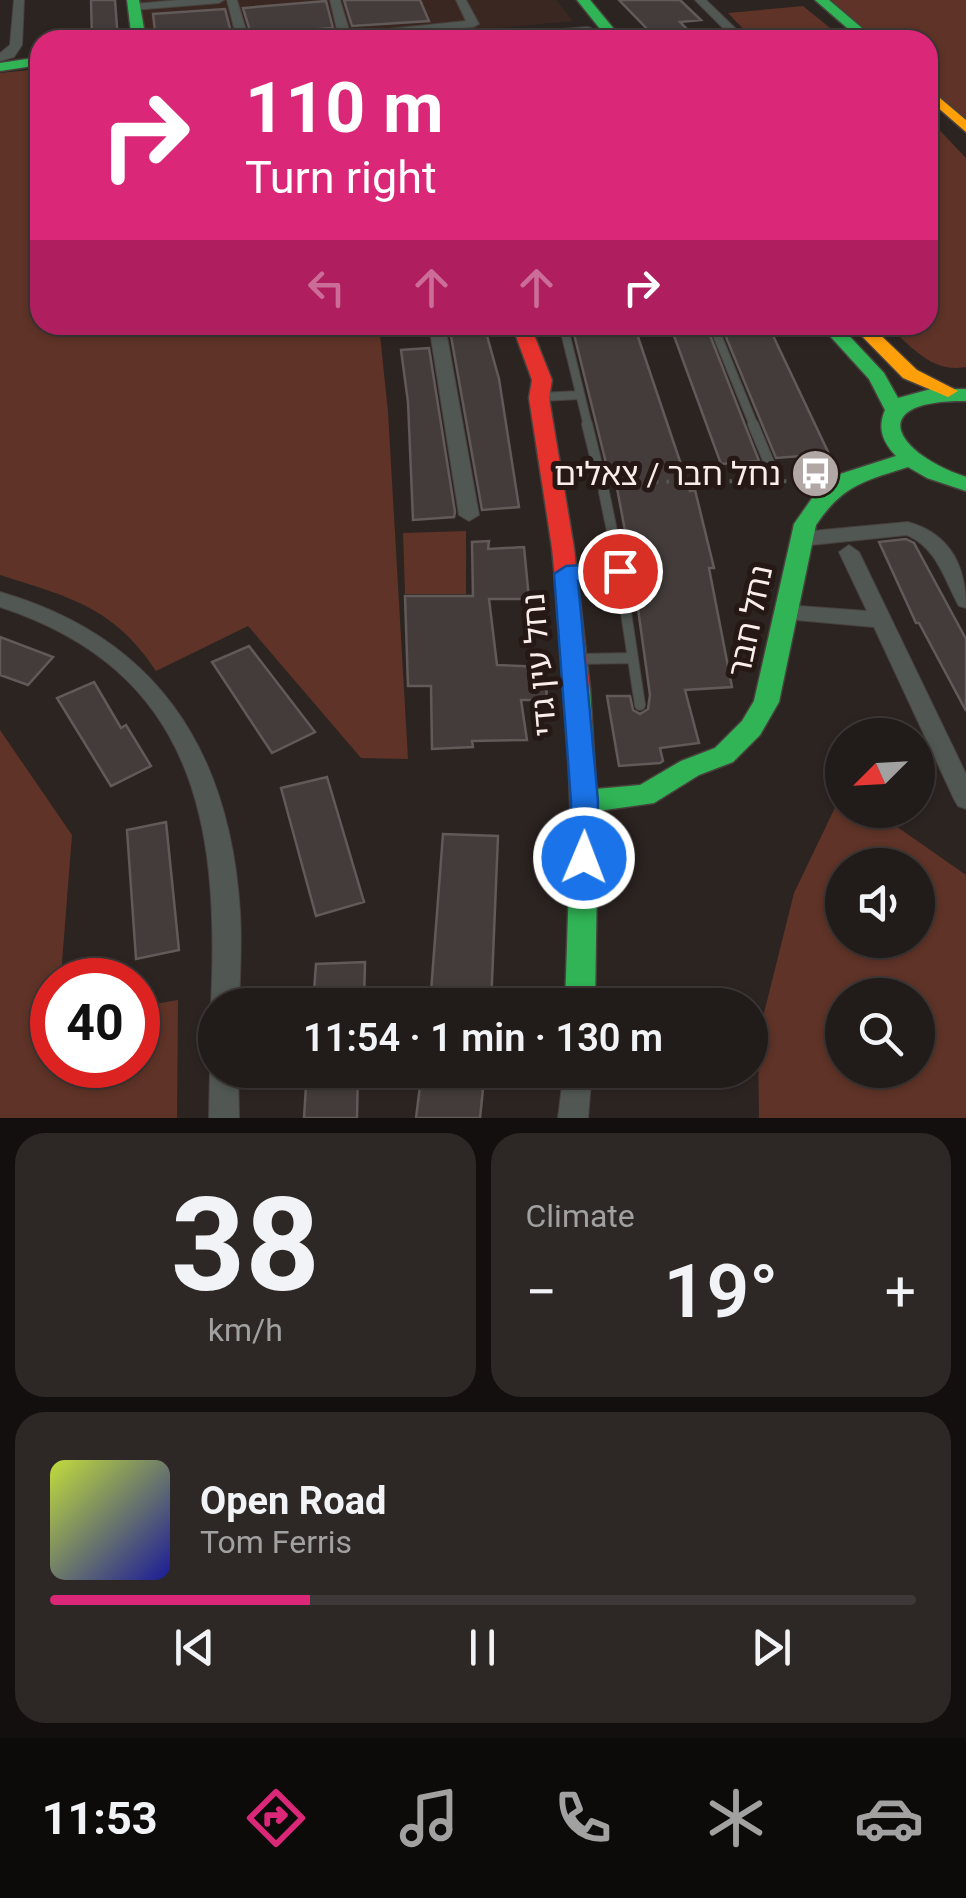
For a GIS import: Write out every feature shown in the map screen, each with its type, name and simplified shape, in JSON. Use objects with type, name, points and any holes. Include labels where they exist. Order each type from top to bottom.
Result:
[{"type":"street","points":[[0,57],[10,54],[16,45],[19,0]]},
{"type":"street","points":[[137,30],[133,4],[218,0]]},
{"type":"street","points":[[232,0],[240,30]]},
{"type":"street","points":[[334,0],[343,30]]},
{"type":"street","points":[[419,30],[473,24],[461,0]]},
{"type":"street","points":[[562,0],[586,30]]},
{"type":"street","points":[[583,0],[608,30]]},
{"type":"street","points":[[700,0],[731,30]]},
{"type":"street","points":[[821,0],[857,30]]},
{"type":"street","points":[[0,67],[30,62]]},
{"type":"street","points":[[938,101],[966,128]]},
{"type":"street","points":[[439,335],[469,515]]},
{"type":"street","name":"נחל עין גדי","points":[[525,335],[542,380],[539,398],[566,574],[574,660],[585,801],[580,988]]},
{"type":"street","points":[[838,335],[877,376],[895,410]]},
{"type":"street","points":[[871,335],[916,378],[964,395]]},
{"type":"street","points":[[964,395],[917,397],[895,410],[888,421],[888,434],[907,460],[932,474],[966,484]]},
{"type":"street","points":[[823,493],[862,471],[907,460]]},
{"type":"street","name":"נחל חבר","points":[[585,801],[646,794],[690,768],[724,755],[751,728],[766,702],[804,524],[823,493]]},
{"type":"street","points":[[801,539],[908,528],[921,532],[937,545],[966,600]]},
{"type":"street","points":[[849,552],[966,799]]},
{"type":"street","points":[[0,600],[87,638],[133,673],[167,714],[202,776],[218,841],[227,900],[225,988]]},
{"type":"street","points":[[784,612],[883,620]]},
{"type":"street","points":[[224,1088],[224,1118]]},
{"type":"street","points":[[573,1118],[576,1088]]},
{"type":"lane","points":[[566,335],[599,473]]},
{"type":"lane","points":[[717,335],[772,470]]},
{"type":"lane","points":[[539,398],[580,395]]},
{"type":"lane","points":[[607,487],[640,705]]},
{"type":"lane","points":[[566,574],[622,582]]},
{"type":"lane","points":[[574,660],[632,658]]},
{"type":"path","points":[[607,487],[802,481],[823,493]]},
{"type":"shaded area","points":[[138,0],[556,0],[573,21],[478,30],[143,30]]},
{"type":"shaded area","points":[[828,0],[966,0],[966,121],[938,96],[938,30],[862,30]]},
{"type":"shaded area","points":[[803,6],[833,30],[744,30],[728,13]]},
{"type":"shaded area","points":[[30,70],[30,335],[380,335],[408,759],[361,758],[248,626],[156,671],[124,632],[106,618],[69,598],[0,575],[0,73]]},
{"type":"shaded area","points":[[938,129],[966,158],[966,367],[943,366],[899,335],[938,335]]},
{"type":"shaded area","points":[[466,531],[466,594],[405,594],[403,533]]},
{"type":"shaded area","points":[[0,730],[72,835],[62,958],[30,958],[30,1088],[160,1088],[160,1003],[178,1000],[177,1118],[0,1118]]},
{"type":"shaded area","points":[[825,828],[899,828],[927,848],[825,848],[825,958],[935,958],[935,853],[966,875],[966,1118],[759,1118],[759,1088],[768,1088],[768,997],[794,893]]},
{"type":"building","points":[[91,0],[115,0],[117,30],[92,30]]},
{"type":"building","points":[[344,0],[420,0],[429,21],[352,26]]},
{"type":"building","points":[[619,0],[680,0],[701,20],[680,22],[688,30],[648,30]]},
{"type":"building","points":[[326,1],[333,28],[250,30],[243,8]]},
{"type":"building","points":[[225,9],[230,30],[155,30],[153,14]]},
{"type":"building","points":[[451,335],[487,335],[499,379],[519,507],[482,510]]},
{"type":"building","points":[[574,335],[637,335],[690,491],[695,490],[714,568],[709,568],[732,687],[685,690],[699,743],[660,748],[660,763],[619,766],[607,696],[630,696],[633,710],[640,714],[648,709],[650,695],[633,573],[613,467],[607,467]]},
{"type":"building","points":[[674,335],[710,335],[759,461],[721,464]]},
{"type":"building","points":[[725,335],[773,335],[829,454],[776,458]]},
{"type":"building","points":[[429,348],[455,512],[454,517],[413,520],[408,402],[401,350]]},
{"type":"building","points":[[906,539],[914,543],[966,639],[966,711],[916,623],[879,542]]},
{"type":"building","points":[[489,541],[488,549],[524,547],[529,599],[489,599],[497,665],[545,667],[547,700],[521,700],[527,740],[472,741],[473,747],[432,749],[431,686],[408,686],[405,596],[473,596],[472,542]]},
{"type":"building","points":[[0,637],[53,657],[28,685],[0,675]]},
{"type":"building","points":[[249,646],[315,732],[272,753],[212,662]]},
{"type":"building","points":[[94,682],[121,728],[126,725],[151,766],[111,786],[57,698]]},
{"type":"building","points":[[327,777],[364,902],[316,916],[281,788]]},
{"type":"building","points":[[166,822],[179,950],[136,958],[127,830]]},
{"type":"building","points":[[443,834],[498,836],[492,988],[431,988]]},
{"type":"building","points":[[365,962],[364,988],[314,988],[316,964]]},
{"type":"building","points":[[306,1088],[358,1088],[357,1118],[304,1118]]},
{"type":"building","points":[[420,1088],[483,1088],[480,1118],[416,1118]]},
{"type":"traffic: fast","points":[[133,0],[138,30]]},
{"type":"traffic: fast","points":[[583,0],[608,30]]},
{"type":"traffic: fast","points":[[821,0],[857,30]]},
{"type":"traffic: fast","points":[[0,67],[30,62]]},
{"type":"traffic: fast","points":[[838,335],[877,377],[895,410]]},
{"type":"traffic: fast","points":[[966,395],[931,395],[906,401],[893,413],[890,427],[896,444],[911,460],[934,474],[966,484]]},
{"type":"traffic: fast","points":[[585,801],[645,795],[690,768],[724,755],[751,728],[766,702],[805,524],[825,496],[847,479],[907,460]]},
{"type":"traffic: fast","points":[[578,689],[585,825],[580,988]]},
{"type":"traffic: slow","points":[[938,101],[966,128]]},
{"type":"traffic: slow","points":[[870,335],[910,374],[948,391]]},
{"type":"traffic: jam","points":[[525,335],[542,380],[539,398],[563,548],[578,689]]},
{"type":"place","name":"נחל חבר / צאלים","points":[[816,474]]},
{"type":"route","points":[[584,858],[585,801],[566,574],[620,571]]}]
